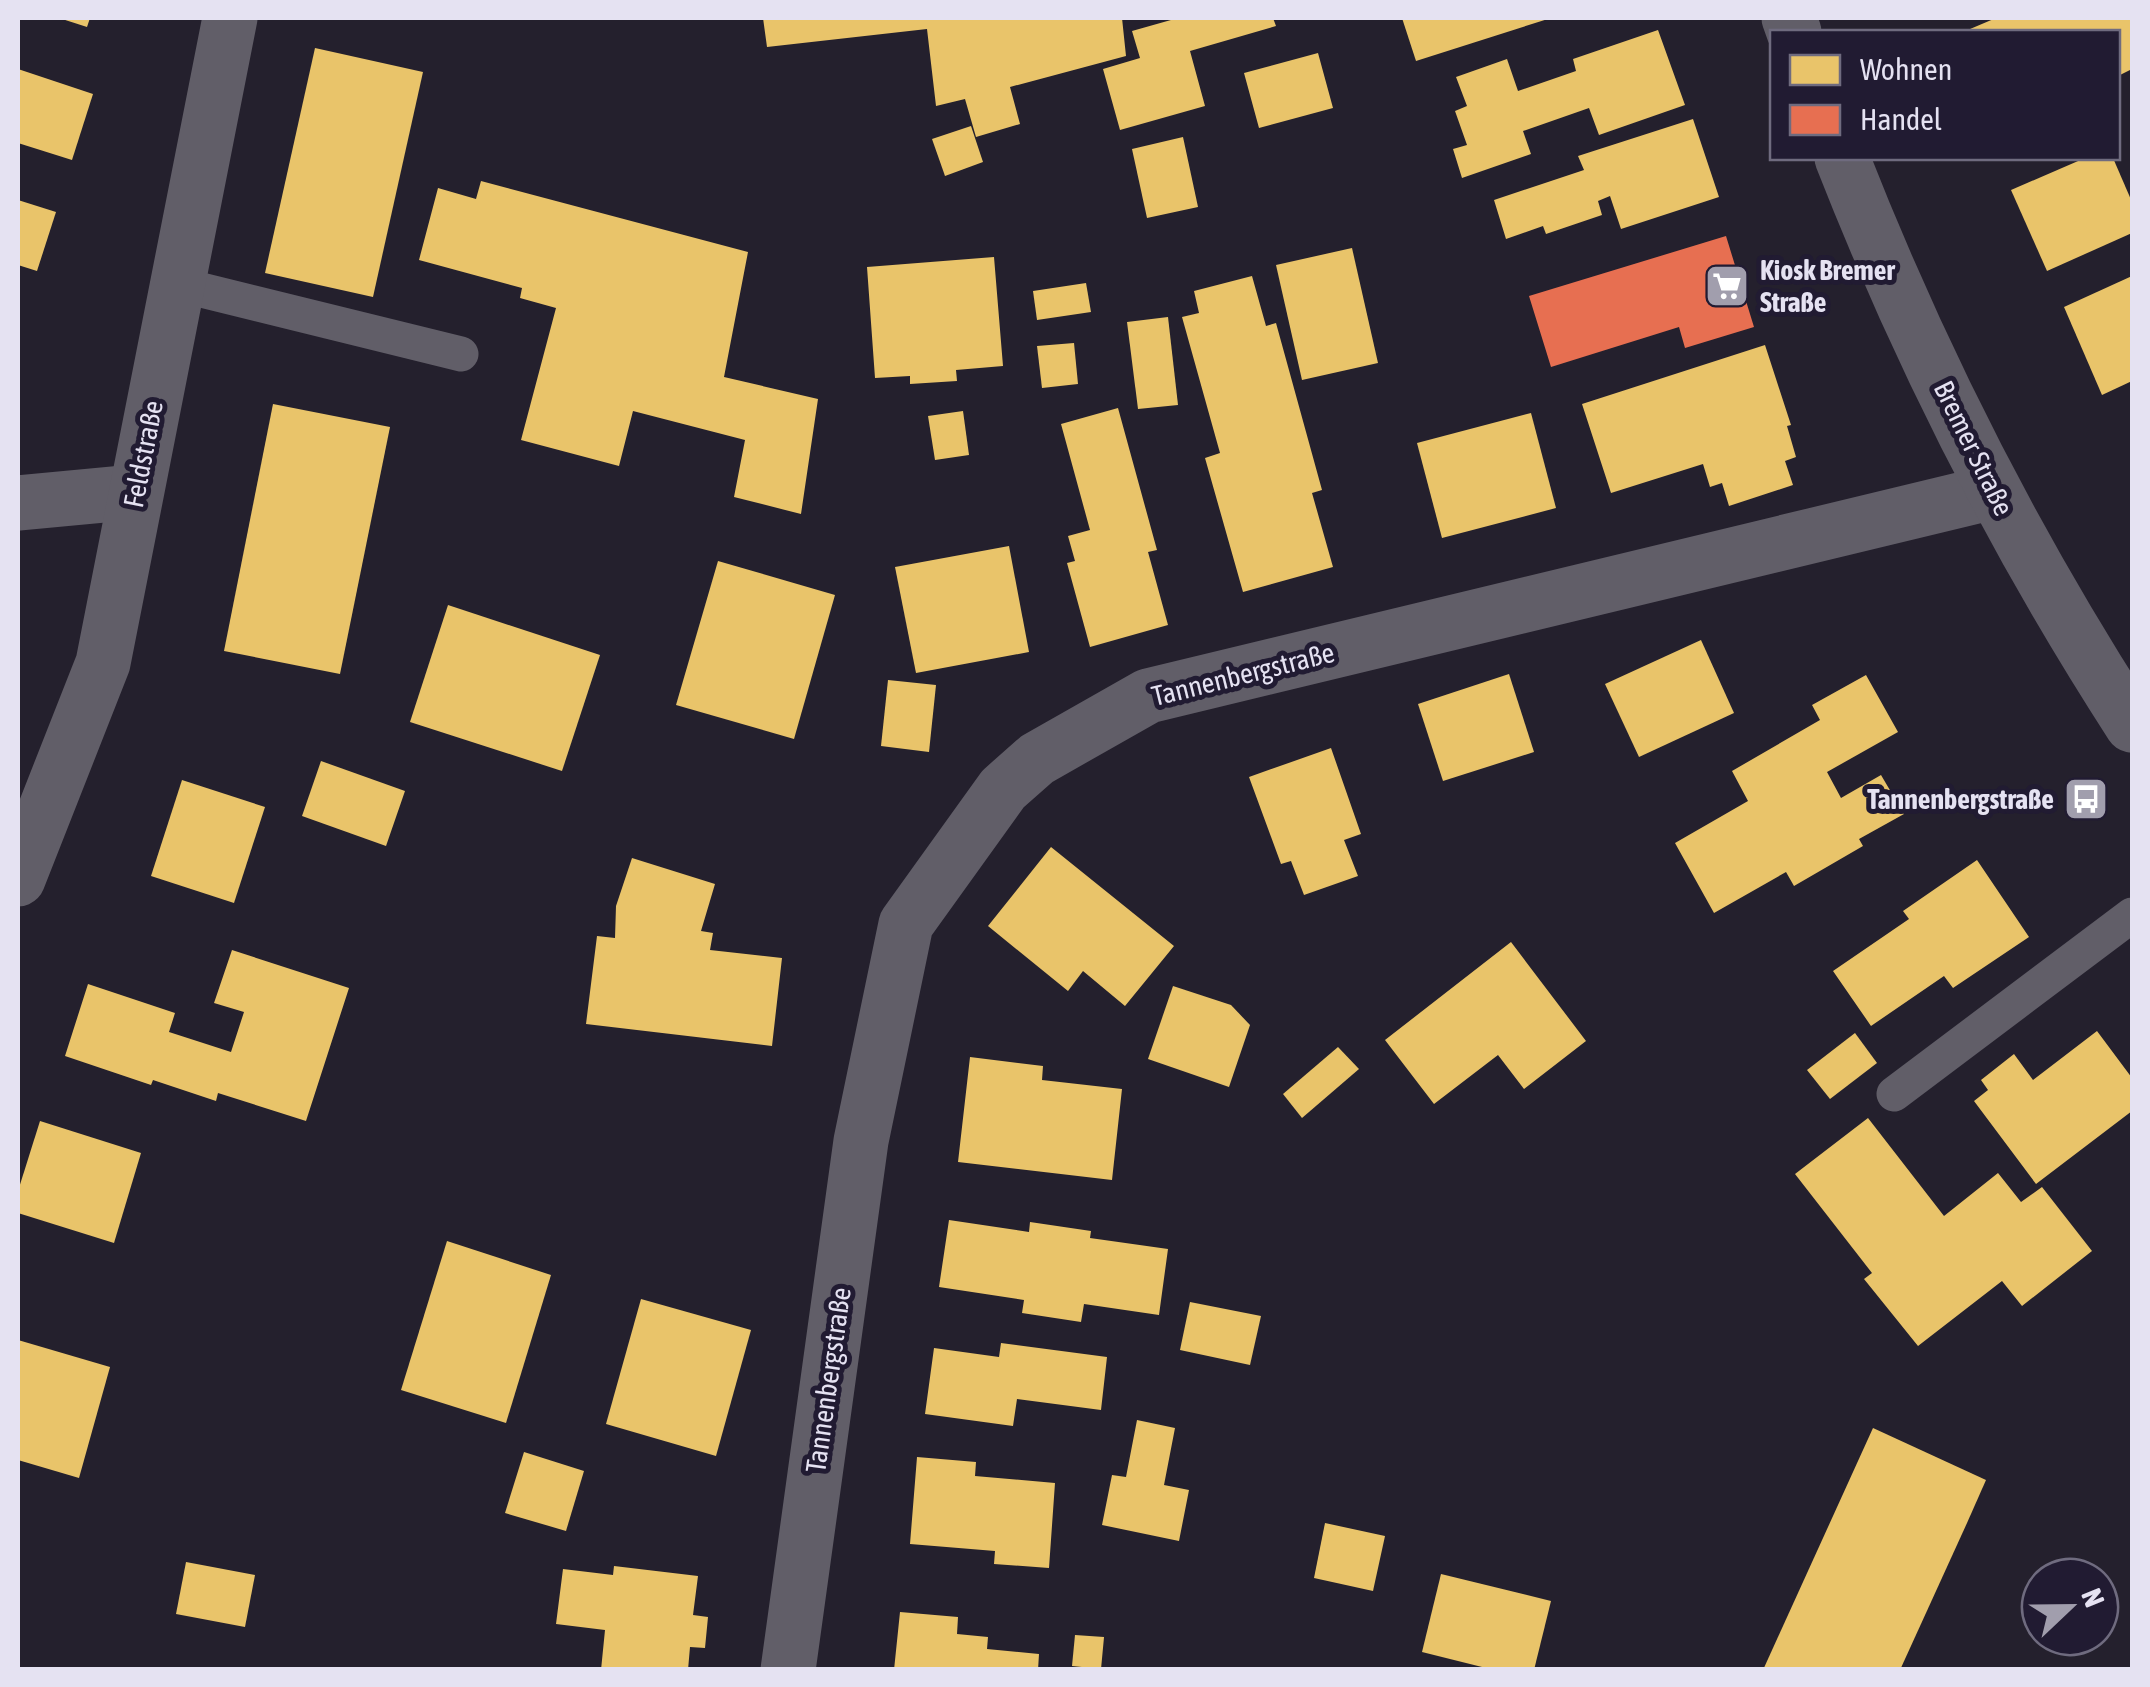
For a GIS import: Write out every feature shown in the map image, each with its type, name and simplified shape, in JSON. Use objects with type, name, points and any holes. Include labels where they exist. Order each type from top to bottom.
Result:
[{"type":"street","name":"Feldstraße","points":[[18,879],[103,663],[230,18]]},
{"type":"street","name":"Bremer Straße","points":[[1843,160],[1869,225],[1994,492],[2067,624],[2132,726]]},
{"type":"street","points":[[18,504],[135,492]]},
{"type":"street","name":"Tannenbergstraße","points":[[788,1670],[861,1140],[906,924],[1003,788],[1037,759],[1148,696],[1994,492]]},
{"type":"lane","points":[[176,284],[460,354]]},
{"type":"lane","points":[[1894,1094],[2132,915]]},
{"type":"building: Wohnen","points":[[59,18],[90,18],[87,27]]},
{"type":"building: Wohnen","points":[[763,18],[1122,18],[1126,56],[1010,87],[1020,124],[976,137],[965,99],[936,106],[927,29],[767,47]]},
{"type":"building: Wohnen","points":[[1178,18],[1273,18],[1276,26],[1190,51],[1205,106],[1120,130],[1103,69],[1140,58],[1132,31]]},
{"type":"building: Wohnen","points":[[1402,18],[1551,18],[1416,61]]},
{"type":"building: Wohnen","points":[[1996,18],[2132,18],[2132,69],[2120,75],[2120,30],[1968,30]]},
{"type":"building: Wohnen","points":[[1658,30],[1685,105],[1599,135],[1589,108],[1523,131],[1531,154],[1462,178],[1453,149],[1467,145],[1455,111],[1467,106],[1456,77],[1507,59],[1518,91],[1576,71],[1573,59]]},
{"type":"building: Wohnen","points":[[315,48],[423,72],[373,297],[265,273]]},
{"type":"building: Wohnen","points":[[1318,53],[1333,108],[1259,128],[1244,73]]},
{"type":"building: Wohnen","points":[[18,69],[93,94],[72,160],[18,143]]},
{"type":"building: Wohnen","points":[[1693,119],[1719,197],[1621,229],[1610,196],[1598,201],[1602,215],[1546,234],[1543,226],[1506,239],[1494,200],[1584,170],[1578,156]]},
{"type":"building: Wohnen","points":[[971,126],[983,162],[945,176],[932,139]]},
{"type":"building: Wohnen","points":[[1183,137],[1198,207],[1147,218],[1132,149]]},
{"type":"building: Wohnen","points":[[2080,160],[2114,160],[2132,202],[2132,233],[2047,271],[2011,190]]},
{"type":"building: Wohnen","points":[[481,181],[748,252],[724,377],[818,399],[801,514],[734,497],[745,440],[633,411],[619,466],[521,440],[556,308],[520,298],[522,288],[419,260],[438,188],[476,199]]},
{"type":"building: Wohnen","points":[[18,200],[56,212],[37,271],[18,265]]},
{"type":"building: Wohnen","points":[[1352,248],[1378,363],[1302,380],[1276,265]]},
{"type":"building: Wohnen","points":[[994,257],[1003,366],[956,370],[957,381],[910,384],[910,376],[875,378],[867,267]]},
{"type":"building: Wohnen","points":[[1252,276],[1266,326],[1276,323],[1322,490],[1312,493],[1333,567],[1243,592],[1205,458],[1220,453],[1182,317],[1199,313],[1194,291]]},
{"type":"building: Wohnen","points":[[2132,276],[2132,381],[2102,395],[2064,307]]},
{"type":"building: Wohnen","points":[[1086,283],[1091,312],[1037,320],[1033,291]]},
{"type":"building: Wohnen","points":[[1168,317],[1178,405],[1138,409],[1127,322]]},
{"type":"building: Wohnen","points":[[1074,343],[1078,384],[1042,388],[1037,346]]},
{"type":"building: Wohnen","points":[[1765,345],[1791,425],[1787,426],[1796,457],[1785,461],[1793,485],[1729,506],[1722,483],[1710,487],[1703,464],[1611,493],[1582,404]]},
{"type":"building: Wohnen","points":[[273,404],[390,427],[340,674],[224,651]]},
{"type":"building: Wohnen","points":[[1118,408],[1157,550],[1148,552],[1168,625],[1090,647],[1067,563],[1075,561],[1068,536],[1090,530],[1061,424]]},
{"type":"building: Wohnen","points":[[963,411],[969,455],[935,460],[928,416]]},
{"type":"building: Wohnen","points":[[1531,413],[1556,508],[1442,538],[1417,443]]},
{"type":"building: Wohnen","points":[[1009,546],[1029,652],[916,673],[895,567]]},
{"type":"building: Wohnen","points":[[718,561],[835,595],[794,739],[676,705]]},
{"type":"building: Wohnen","points":[[448,605],[600,655],[562,771],[410,722]]},
{"type":"building: Wohnen","points":[[1701,640],[1734,713],[1639,757],[1605,684]]},
{"type":"building: Wohnen","points":[[1509,674],[1534,752],[1443,781],[1418,704]]},
{"type":"building: Wohnen","points":[[1866,675],[1898,732],[1827,772],[1841,798],[1881,775],[1904,814],[1859,839],[1863,846],[1794,886],[1786,872],[1714,913],[1675,843],[1748,801],[1732,771],[1820,720],[1812,705]]},
{"type":"building: Wohnen","points":[[888,680],[936,685],[929,752],[881,746]]},
{"type":"building: Wohnen","points":[[1331,748],[1361,834],[1344,840],[1358,876],[1304,895],[1291,861],[1281,864],[1249,777]]},
{"type":"building: Wohnen","points":[[321,761],[405,791],[386,846],[302,816]]},
{"type":"building: Wohnen","points":[[182,780],[265,807],[234,903],[151,876]]},
{"type":"building: Wohnen","points":[[1051,847],[1174,946],[1125,1006],[1083,971],[1068,991],[988,926]]},
{"type":"building: Wohnen","points":[[632,858],[715,884],[701,931],[713,933],[710,950],[782,958],[772,1046],[586,1024],[597,936],[615,938],[616,906]]},
{"type":"building: Wohnen","points":[[1977,860],[2029,937],[1953,988],[1944,976],[1871,1026],[1833,971],[1909,919],[1903,911]]},
{"type":"building: Wohnen","points":[[1511,942],[1586,1041],[1524,1089],[1498,1055],[1434,1104],[1385,1040]]},
{"type":"building: Wohnen","points":[[232,950],[349,988],[306,1121],[218,1093],[216,1101],[153,1080],[151,1085],[65,1056],[88,984],[175,1013],[169,1032],[231,1052],[244,1012],[214,1003]]},
{"type":"building: Wohnen","points":[[1173,986],[1231,1005],[1250,1025],[1229,1087],[1148,1059]]},
{"type":"building: Wohnen","points":[[2097,1031],[2132,1078],[2132,1111],[2036,1184],[1974,1101],[1988,1090],[1981,1080],[2014,1054],[2033,1080]]},
{"type":"building: Wohnen","points":[[1855,1033],[1877,1063],[1830,1099],[1807,1070]]},
{"type":"building: Wohnen","points":[[1338,1047],[1359,1069],[1302,1118],[1283,1094]]},
{"type":"building: Wohnen","points":[[970,1057],[1043,1066],[1042,1080],[1122,1089],[1112,1180],[958,1162]]},
{"type":"building: Wohnen","points":[[1868,1118],[1944,1216],[1998,1173],[2021,1202],[2042,1187],[2092,1251],[2022,1306],[2002,1281],[1918,1346],[1864,1279],[1872,1273],[1795,1174]]},
{"type":"building: Wohnen","points":[[40,1121],[141,1153],[114,1243],[18,1213],[18,1191]]},
{"type":"building: Wohnen","points":[[949,1220],[1029,1232],[1030,1222],[1091,1231],[1090,1238],[1168,1249],[1159,1315],[1084,1304],[1081,1322],[1022,1313],[1024,1300],[939,1287]]},
{"type":"building: Wohnen","points":[[447,1241],[551,1275],[506,1423],[401,1390]]},
{"type":"building: Wohnen","points":[[641,1299],[751,1330],[716,1456],[606,1424]]},
{"type":"building: Wohnen","points":[[1190,1302],[1261,1316],[1250,1365],[1180,1350]]},
{"type":"building: Wohnen","points":[[18,1340],[110,1367],[79,1478],[18,1460]]},
{"type":"building: Wohnen","points":[[1001,1343],[1107,1357],[1101,1410],[1017,1399],[1013,1426],[925,1414],[934,1348],[999,1357]]},
{"type":"building: Wohnen","points":[[1137,1420],[1175,1428],[1164,1485],[1189,1490],[1179,1541],[1102,1525],[1112,1475],[1126,1477]]},
{"type":"building: Wohnen","points":[[1873,1428],[1986,1480],[1967,1523],[1900,1670],[1763,1670]]},
{"type":"building: Wohnen","points":[[524,1452],[584,1471],[566,1531],[505,1513]]},
{"type":"building: Wohnen","points":[[917,1457],[976,1462],[975,1476],[1055,1483],[1049,1568],[994,1564],[995,1551],[910,1544]]},
{"type":"building: Wohnen","points":[[1325,1523],[1385,1536],[1373,1591],[1314,1578]]},
{"type":"building: Wohnen","points":[[186,1562],[255,1575],[245,1627],[176,1614]]},
{"type":"building: Wohnen","points":[[614,1566],[698,1576],[693,1615],[708,1617],[705,1648],[690,1647],[688,1670],[601,1670],[605,1630],[556,1624],[563,1569],[613,1575]]},
{"type":"building: Wohnen","points":[[1441,1574],[1551,1601],[1534,1670],[1494,1670],[1422,1652]]},
{"type":"building: Wohnen","points":[[900,1612],[958,1617],[957,1634],[988,1637],[987,1649],[1039,1654],[1038,1670],[894,1670]]},
{"type":"building: Wohnen","points":[[1075,1635],[1104,1637],[1101,1669],[1072,1666]]},
{"type":"building: Handel","points":[[1726,236],[1754,327],[1685,348],[1679,327],[1551,367],[1529,296]]},
{"type":"place","name":"Kiosk Bremer Straße","points":[[1727,286]]},
{"type":"place","name":"Tannenbergstraße","points":[[2086,799]]}]
